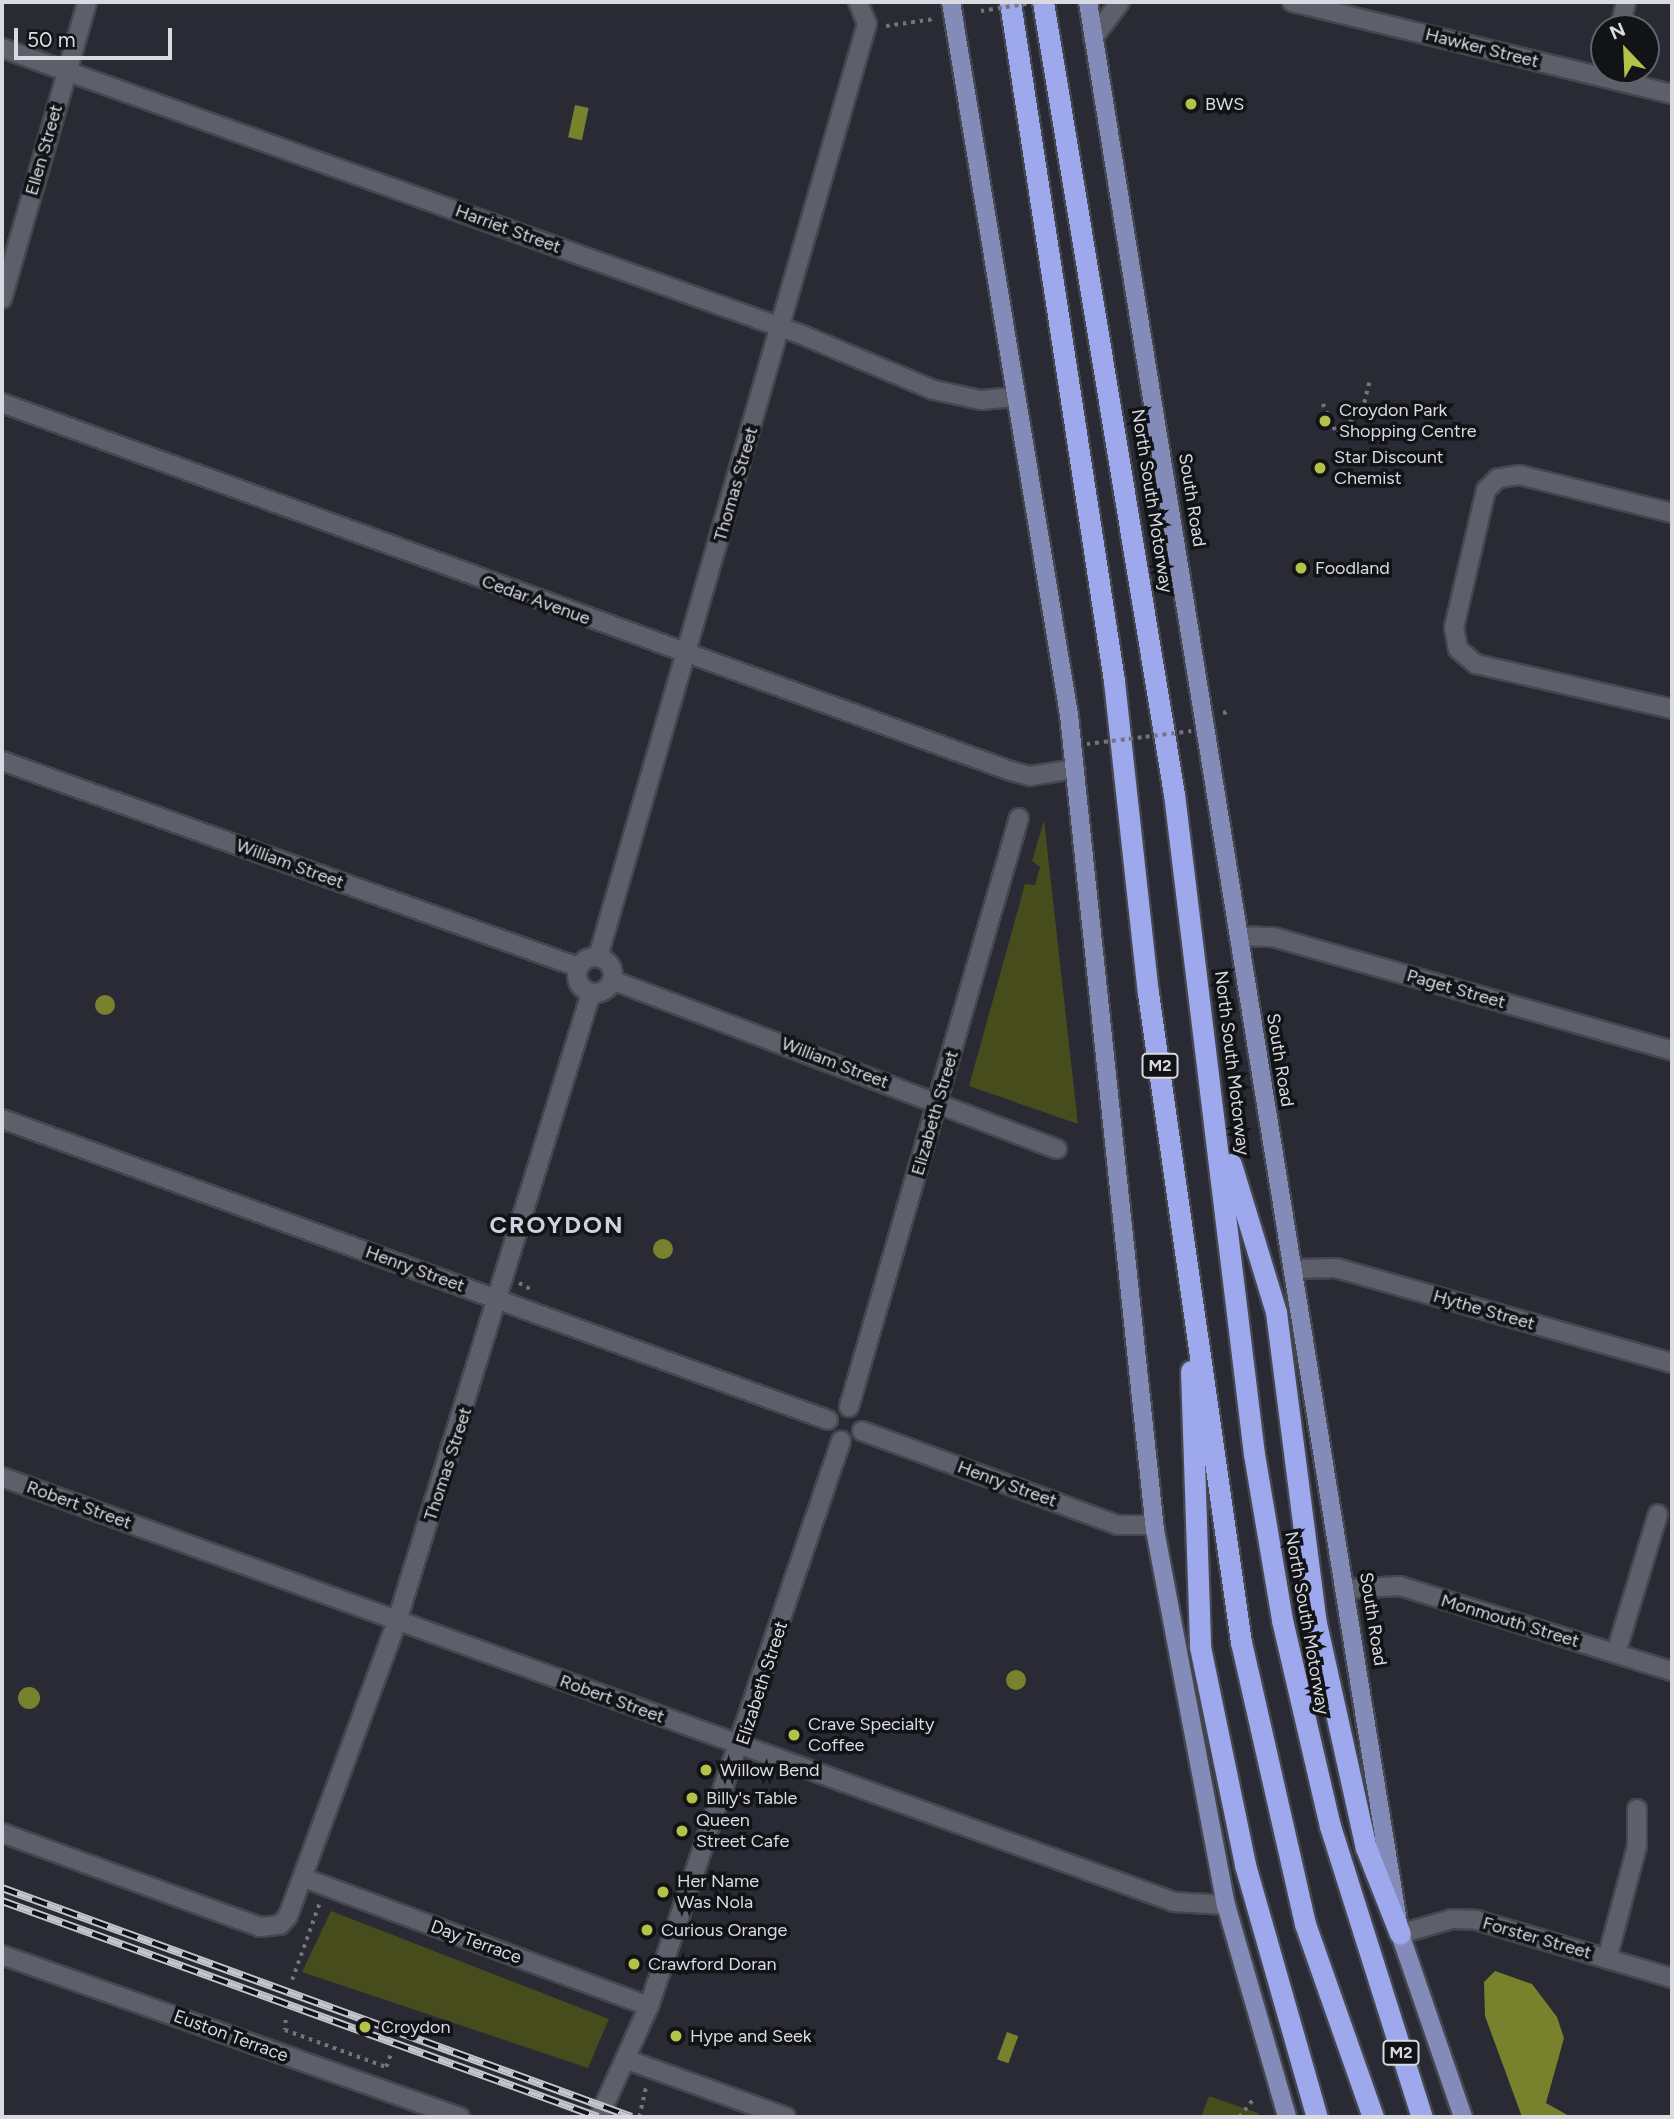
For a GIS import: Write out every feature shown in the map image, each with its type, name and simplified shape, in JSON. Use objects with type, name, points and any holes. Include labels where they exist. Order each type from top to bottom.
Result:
[{"type":"highway","name":"M2","points":[[1010,2],[1114,681],[1191,1301],[1241,1642],[1282,1833],[1305,1924],[1373,2117]]},
{"type":"highway","name":"North South Motorway","points":[[1043,2],[1118,429],[1217,1115],[1254,1454],[1302,1726],[1422,2117]]},
{"type":"highway","points":[[1217,1115],[1276,1311],[1316,1623],[1366,1848],[1400,1934]]},
{"type":"highway","points":[[1191,1301],[1200,1647],[1245,1865],[1317,2117]]},
{"type":"main road","points":[[951,2],[1075,769],[1154,1525],[1226,1905],[1287,2117]]},
{"type":"main road","name":"South Road","points":[[1088,2],[1347,1589],[1400,1934],[1463,2117]]},
{"type":"street","name":"Ellen Street","points":[[2,299],[87,2]]},
{"type":"street","points":[[1093,37],[1120,2]]},
{"type":"street","name":"Hawker Street","points":[[1292,2],[1338,7],[1590,69]]},
{"type":"street","name":"Thomas Street","points":[[598,957],[688,656],[780,327],[863,12]]},
{"type":"street","name":"Harriet Street","points":[[2,48],[780,327],[934,390],[981,400],[1015,397]]},
{"type":"street","name":"Hawker Street","points":[[1641,84],[1672,94]]},
{"type":"street","name":"Cedar Avenue","points":[[2,403],[688,656],[1022,774],[1075,769]]},
{"type":"street","points":[[1672,513],[1520,475],[1498,478],[1486,491],[1454,627],[1458,649],[1476,664],[1672,709]]},
{"type":"street","name":"William Street","points":[[2,761],[578,967]]},
{"type":"street","name":"Elizabeth Street","points":[[849,1407],[939,1103],[1019,818]]},
{"type":"street","name":"Paget Street","points":[[1239,936],[1273,937],[1672,1051]]},
{"type":"street","points":[[598,957],[612,968],[612,980],[591,993],[580,986],[578,967],[598,957]]},
{"type":"street","name":"William Street","points":[[612,980],[1057,1149]]},
{"type":"street","name":"Thomas Street","points":[[2,1833],[260,1927],[281,1925],[304,1878],[397,1620],[500,1299],[591,993]]},
{"type":"street","name":"Henry Street","points":[[2,1119],[828,1420]]},
{"type":"street","name":"Hythe Street","points":[[1294,1269],[1336,1268],[1672,1363]]},
{"type":"street","points":[[849,1407],[860,1415],[862,1431],[841,1441],[829,1430],[828,1420],[849,1407]]},
{"type":"street","name":"Henry Street","points":[[862,1431],[1117,1525],[1154,1525]]},
{"type":"street","name":"Elizabeth Street","points":[[599,2117],[649,2006],[741,1746],[841,1441]]},
{"type":"street","name":"Robert Street","points":[[2,1477],[1174,1902],[1226,1905]]},
{"type":"street","points":[[1616,1653],[1658,1514]]},
{"type":"street","name":"Monmouth Street","points":[[1347,1589],[1400,1586],[1672,1671]]},
{"type":"street","points":[[1607,1959],[1637,1846],[1637,1809]]},
{"type":"street","name":"Day Terrace","points":[[304,1878],[649,2006]]},
{"type":"street","name":"Forster Street","points":[[1400,1934],[1452,1919],[1476,1920],[1672,1978]]},
{"type":"street","name":"Euston Terrace","points":[[2,1955],[460,2117]]},
{"type":"street","points":[[625,2059],[786,2117]]},
{"type":"path","points":[[981,11],[1038,2]]},
{"type":"path","points":[[863,12],[934,19]]},
{"type":"path","points":[[1323,404],[1338,434],[1362,411],[1370,379]]},
{"type":"path","points":[[1223,713],[1231,711]]},
{"type":"path","points":[[1087,744],[1192,730]]},
{"type":"path","points":[[292,1980],[318,1908]]},
{"type":"path","points":[[286,2020],[285,2030],[386,2067],[391,2053]]},
{"type":"path","points":[[639,2117],[646,2082]]},
{"type":"path","points":[[1239,2117],[1253,2100]]},
{"type":"shaded area","points":[[575,105],[589,108],[582,140],[568,137]]},
{"type":"shaded area","points":[[1044,820],[1078,1124],[969,1086],[1025,884],[1035,885],[1040,867],[1032,861]]},
{"type":"shaded area","points":[[105,995],[112,998],[115,1005],[112,1012],[105,1015],[98,1012],[95,1005],[98,998]]},
{"type":"shaded area","points":[[663,1239],[670,1242],[673,1249],[670,1256],[663,1259],[656,1256],[653,1249],[656,1242]]},
{"type":"shaded area","points":[[1012,1670],[1020,1670],[1026,1680],[1020,1690],[1012,1690],[1006,1684],[1006,1676]]},
{"type":"shaded area","points":[[29,1687],[37,1690],[40,1698],[37,1706],[29,1709],[21,1706],[18,1698],[21,1690]]},
{"type":"shaded area","points":[[331,1911],[609,2019],[588,2068],[302,1972]]},
{"type":"shaded area","points":[[1495,1971],[1532,1984],[1557,2017],[1564,2038],[1546,2103],[1571,2117],[1522,2117],[1485,2016],[1484,1982]]},
{"type":"shaded area","points":[[1007,2032],[1018,2036],[1008,2063],[997,2059]]},
{"type":"shaded area","points":[[1209,2096],[1258,2113],[1259,2117],[1201,2117]]},
{"type":"railway","points":[[2,1888],[632,2117]]},
{"type":"railway","points":[[2,1901],[598,2117]]},
{"type":"place","name":"BWS","points":[[1191,104]]},
{"type":"place","name":"Croydon Park Shopping Centre","points":[[1325,421]]},
{"type":"place","name":"Star Discount Chemist","points":[[1320,468]]},
{"type":"place","name":"Foodland","points":[[1301,568]]},
{"type":"place","name":"Crave Specialty Coffee","points":[[794,1735]]},
{"type":"place","name":"Willow Bend","points":[[706,1770]]},
{"type":"place","name":"Billy's Table","points":[[692,1798]]},
{"type":"place","name":"Queen Street Cafe","points":[[682,1831]]},
{"type":"place","name":"Her Name Was Nola","points":[[663,1892]]},
{"type":"place","name":"Curious Orange","points":[[647,1930]]},
{"type":"place","name":"Crawford Doran","points":[[634,1964]]},
{"type":"place","name":"Croydon","points":[[365,2027]]},
{"type":"place","name":"Hype and Seek","points":[[676,2036]]},
{"type":"district","name":"CROYDON","points":[[557,1225]]}]
